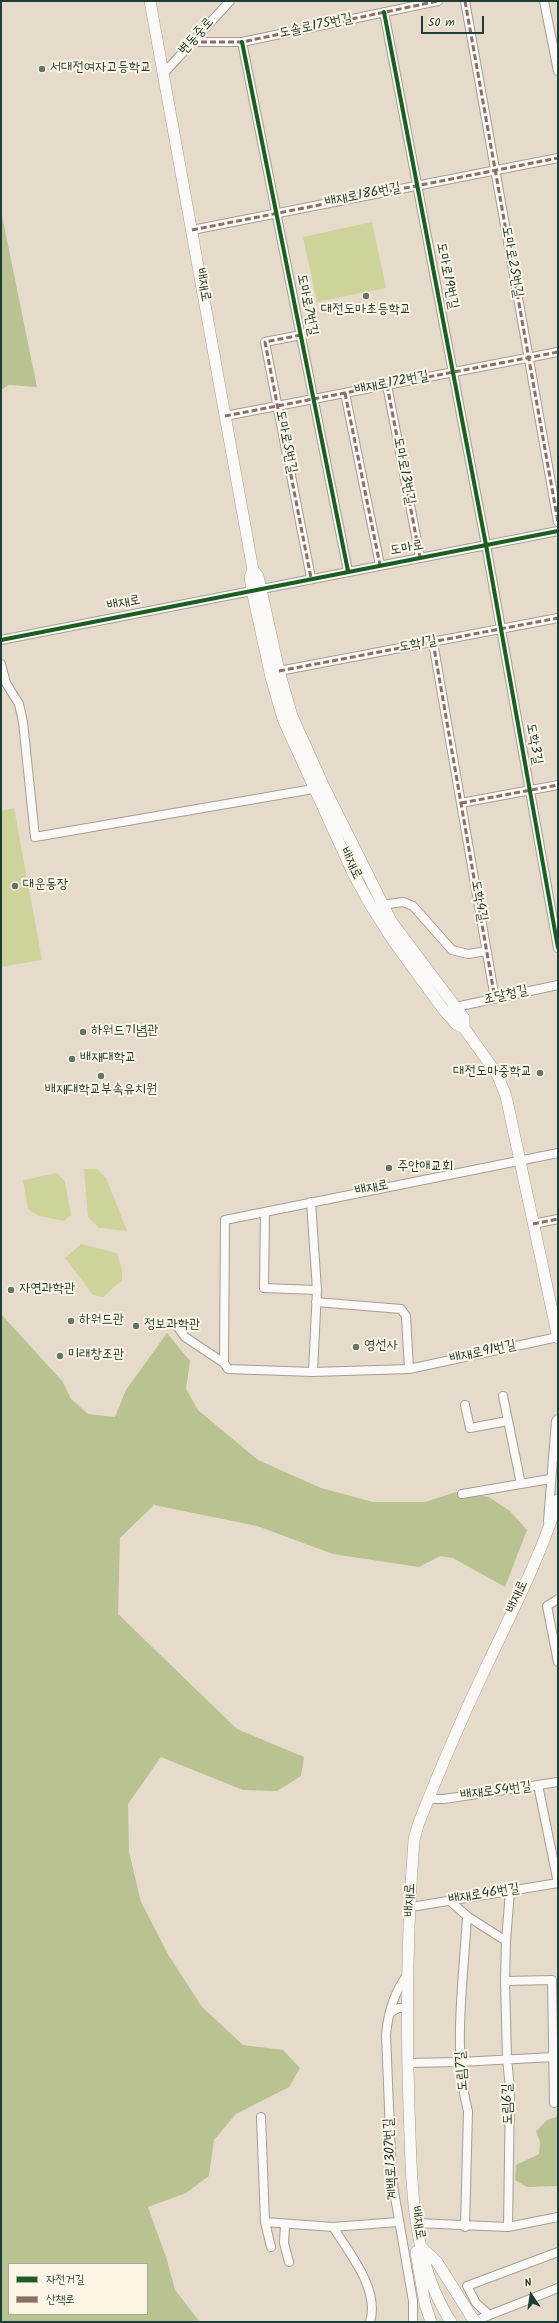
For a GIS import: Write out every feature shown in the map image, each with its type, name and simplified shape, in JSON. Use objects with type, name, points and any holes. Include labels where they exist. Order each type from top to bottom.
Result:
[{"type":"main road","name":"배재로","points":[[150,1],[253,570],[258,576],[256,589],[271,677],[319,788],[358,871],[371,906],[443,1009],[456,1024],[464,1028],[500,1081],[506,1096],[558,1337]]},
{"type":"main road","name":"배재로","points":[[256,589],[279,671],[288,717]]},
{"type":"main road","name":"배재로","points":[[358,871],[403,940],[464,1018],[464,1028]]},
{"type":"main road","name":"배재로","points":[[451,2322],[428,2274],[420,2245],[414,2212],[407,2013],[414,1840],[428,1799],[461,1720],[548,1528],[558,1500]]},
{"type":"main road","points":[[414,2212],[415,2248],[425,2304],[431,2322]]},
{"type":"main road","points":[[420,2245],[437,2262],[473,2320]]},
{"type":"street","name":"변동중로","points":[[164,73],[230,1]]},
{"type":"street","name":"도솔로175번길","points":[[192,42],[242,42],[438,1]]},
{"type":"street","name":"도마로25번길","points":[[465,1],[558,522]]},
{"type":"street","points":[[544,1],[558,71]]},
{"type":"street","name":"도마로19번길","points":[[384,12],[486,544]]},
{"type":"street","name":"도마로7번길","points":[[242,42],[348,571]]},
{"type":"street","name":"배재로186번길","points":[[192,230],[558,158]]},
{"type":"street","name":"도마로5번길","points":[[301,335],[265,342],[311,578]]},
{"type":"street","name":"배재로172번길","points":[[225,416],[558,352]]},
{"type":"street","name":"도마로13번길","points":[[387,385],[420,557]]},
{"type":"street","points":[[345,393],[380,565]]},
{"type":"street","name":"도마로","points":[[256,589],[558,530]]},
{"type":"street","name":"도학3길","points":[[486,544],[558,948]]},
{"type":"street","name":"배재로","points":[[1,640],[256,589]]},
{"type":"street","name":"도학1길","points":[[279,671],[558,618]]},
{"type":"street","name":"도학4길","points":[[433,642],[495,999]]},
{"type":"street","points":[[1,664],[6,683],[19,704],[35,837],[319,788]]},
{"type":"street","points":[[461,803],[558,785]]},
{"type":"street","points":[[381,905],[403,902],[413,906],[452,950],[468,954],[487,951]]},
{"type":"street","name":"조달청길","points":[[443,1009],[455,1008],[558,985]]},
{"type":"street","points":[[519,1160],[558,1153]]},
{"type":"street","name":"배재로","points":[[224,1363],[225,1220],[519,1160]]},
{"type":"street","points":[[311,1202],[317,1290],[313,1372]]},
{"type":"street","points":[[266,1212],[264,1288],[317,1290]]},
{"type":"street","points":[[533,1224],[558,1219]]},
{"type":"street","points":[[316,1302],[401,1309],[406,1316],[409,1369]]},
{"type":"street","name":"배재로91번길","points":[[174,1322],[185,1337],[224,1363],[228,1369],[313,1372],[409,1369],[558,1337]]},
{"type":"street","points":[[503,1396],[521,1484]]},
{"type":"street","points":[[465,1405],[470,1428],[508,1421]]},
{"type":"street","points":[[548,1528],[550,1479],[556,1421],[558,1419]]},
{"type":"street","points":[[462,1494],[550,1479]]},
{"type":"street","points":[[558,1599],[547,1606],[558,1662]]},
{"type":"street","points":[[538,1785],[558,1782]]},
{"type":"street","name":"배재로54번길","points":[[428,1799],[444,1799],[538,1785],[558,1883]]},
{"type":"street","name":"배재로46번길","points":[[411,1907],[558,1883]]},
{"type":"street","name":"도림6길","points":[[508,2227],[510,2089],[506,2058],[505,1981],[506,1941],[510,1891]]},
{"type":"street","points":[[450,1901],[468,1916],[506,1941]]},
{"type":"street","name":"도림7길","points":[[465,2226],[468,2111],[464,2094],[460,2062],[468,1916]]},
{"type":"street","name":"계백로1307번길","points":[[409,1974],[399,1986],[387,2018],[386,2035],[392,2180],[398,2222],[413,2301],[413,2322]]},
{"type":"street","points":[[505,1981],[552,1980],[554,2103]]},
{"type":"street","points":[[387,2018],[393,2010],[399,2008],[404,2008],[407,2013]]},
{"type":"street","points":[[408,2063],[460,2062],[554,2056]]},
{"type":"street","points":[[261,2117],[265,2222],[271,2246]]},
{"type":"street","points":[[416,2224],[508,2227],[558,2217]]},
{"type":"street","points":[[265,2222],[333,2227],[398,2222]]},
{"type":"street","points":[[285,2224],[284,2243],[289,2262]]},
{"type":"street","points":[[333,2227],[364,2279],[372,2303],[370,2322]]},
{"type":"street","points":[[488,2314],[476,2303],[467,2286],[558,2252]]},
{"type":"street","points":[[473,2320],[558,2288]]},
{"type":"green space","points":[[1,211],[37,387],[9,385],[1,390]]},
{"type":"green space","points":[[372,222],[386,288],[317,302],[303,237]]},
{"type":"green space","name":"대운동장","points":[[14,808],[42,960],[1,967],[1,811]]},
{"type":"green space","points":[[84,1169],[97,1169],[106,1178],[127,1231],[99,1228],[88,1217]]},
{"type":"green space","points":[[57,1173],[65,1181],[71,1215],[64,1221],[39,1216],[28,1209],[23,1180]]},
{"type":"green space","points":[[81,1244],[117,1253],[122,1271],[122,1280],[103,1297],[93,1295],[65,1258]]},
{"type":"green space","points":[[1,1314],[63,1382],[71,1399],[88,1414],[115,1417],[126,1390],[167,1333],[190,1361],[186,1389],[198,1410],[258,1460],[321,1488],[373,1502],[425,1502],[456,1492],[489,1497],[510,1511],[527,1530],[505,1587],[453,1558],[440,1556],[419,1567],[333,1554],[257,1526],[154,1505],[120,1538],[118,1614],[237,1729],[304,1757],[301,1776],[277,1791],[243,1790],[161,1757],[128,1804],[129,1852],[141,1902],[169,1956],[202,2007],[243,2045],[283,2050],[300,2068],[289,2087],[236,2114],[214,2140],[209,2176],[186,2193],[148,2207],[167,2260],[175,2290],[200,2322],[1,2322]]},
{"type":"green space","points":[[558,2112],[558,2186],[527,2187],[515,2180],[516,2165],[539,2154],[540,2142],[536,2131],[547,2120],[556,2117]]},
{"type":"marked path","points":[[192,42],[242,42],[438,1]]},
{"type":"marked path","points":[[465,1],[558,522]]},
{"type":"marked path","points":[[192,230],[558,158]]},
{"type":"marked path","points":[[301,335],[265,342],[311,578]]},
{"type":"marked path","points":[[225,416],[558,352]]},
{"type":"marked path","points":[[387,385],[420,557]]},
{"type":"marked path","points":[[345,393],[380,565]]},
{"type":"marked path","points":[[279,671],[558,618]]},
{"type":"marked path","points":[[433,642],[495,999]]},
{"type":"marked path","points":[[461,803],[558,785]]},
{"type":"marked path","points":[[533,1224],[558,1219]]},
{"type":"cycle path","points":[[384,12],[486,545],[558,948]]},
{"type":"cycle path","points":[[242,42],[348,571]]},
{"type":"cycle path","points":[[1,640],[558,531]]},
{"type":"place","name":"서대전여자고등학교","points":[[42,69]]},
{"type":"place","name":"대전도마초등학교","points":[[366,296]]},
{"type":"place","name":"대운동장","points":[[15,886]]},
{"type":"place","name":"하워드기념관","points":[[83,1032]]},
{"type":"place","name":"배재대학교","points":[[72,1059]]},
{"type":"place","name":"대전도마중학교","points":[[540,1073]]},
{"type":"place","name":"배재대학교부속유치원","points":[[101,1076]]},
{"type":"place","name":"주안애교회","points":[[389,1168]]},
{"type":"place","name":"자연과학관","points":[[11,1290]]},
{"type":"place","name":"하워드관","points":[[71,1321]]},
{"type":"place","name":"정보과학관","points":[[136,1326]]},
{"type":"place","name":"영선사","points":[[356,1347]]},
{"type":"place","name":"미래창조관","points":[[60,1356]]}]
